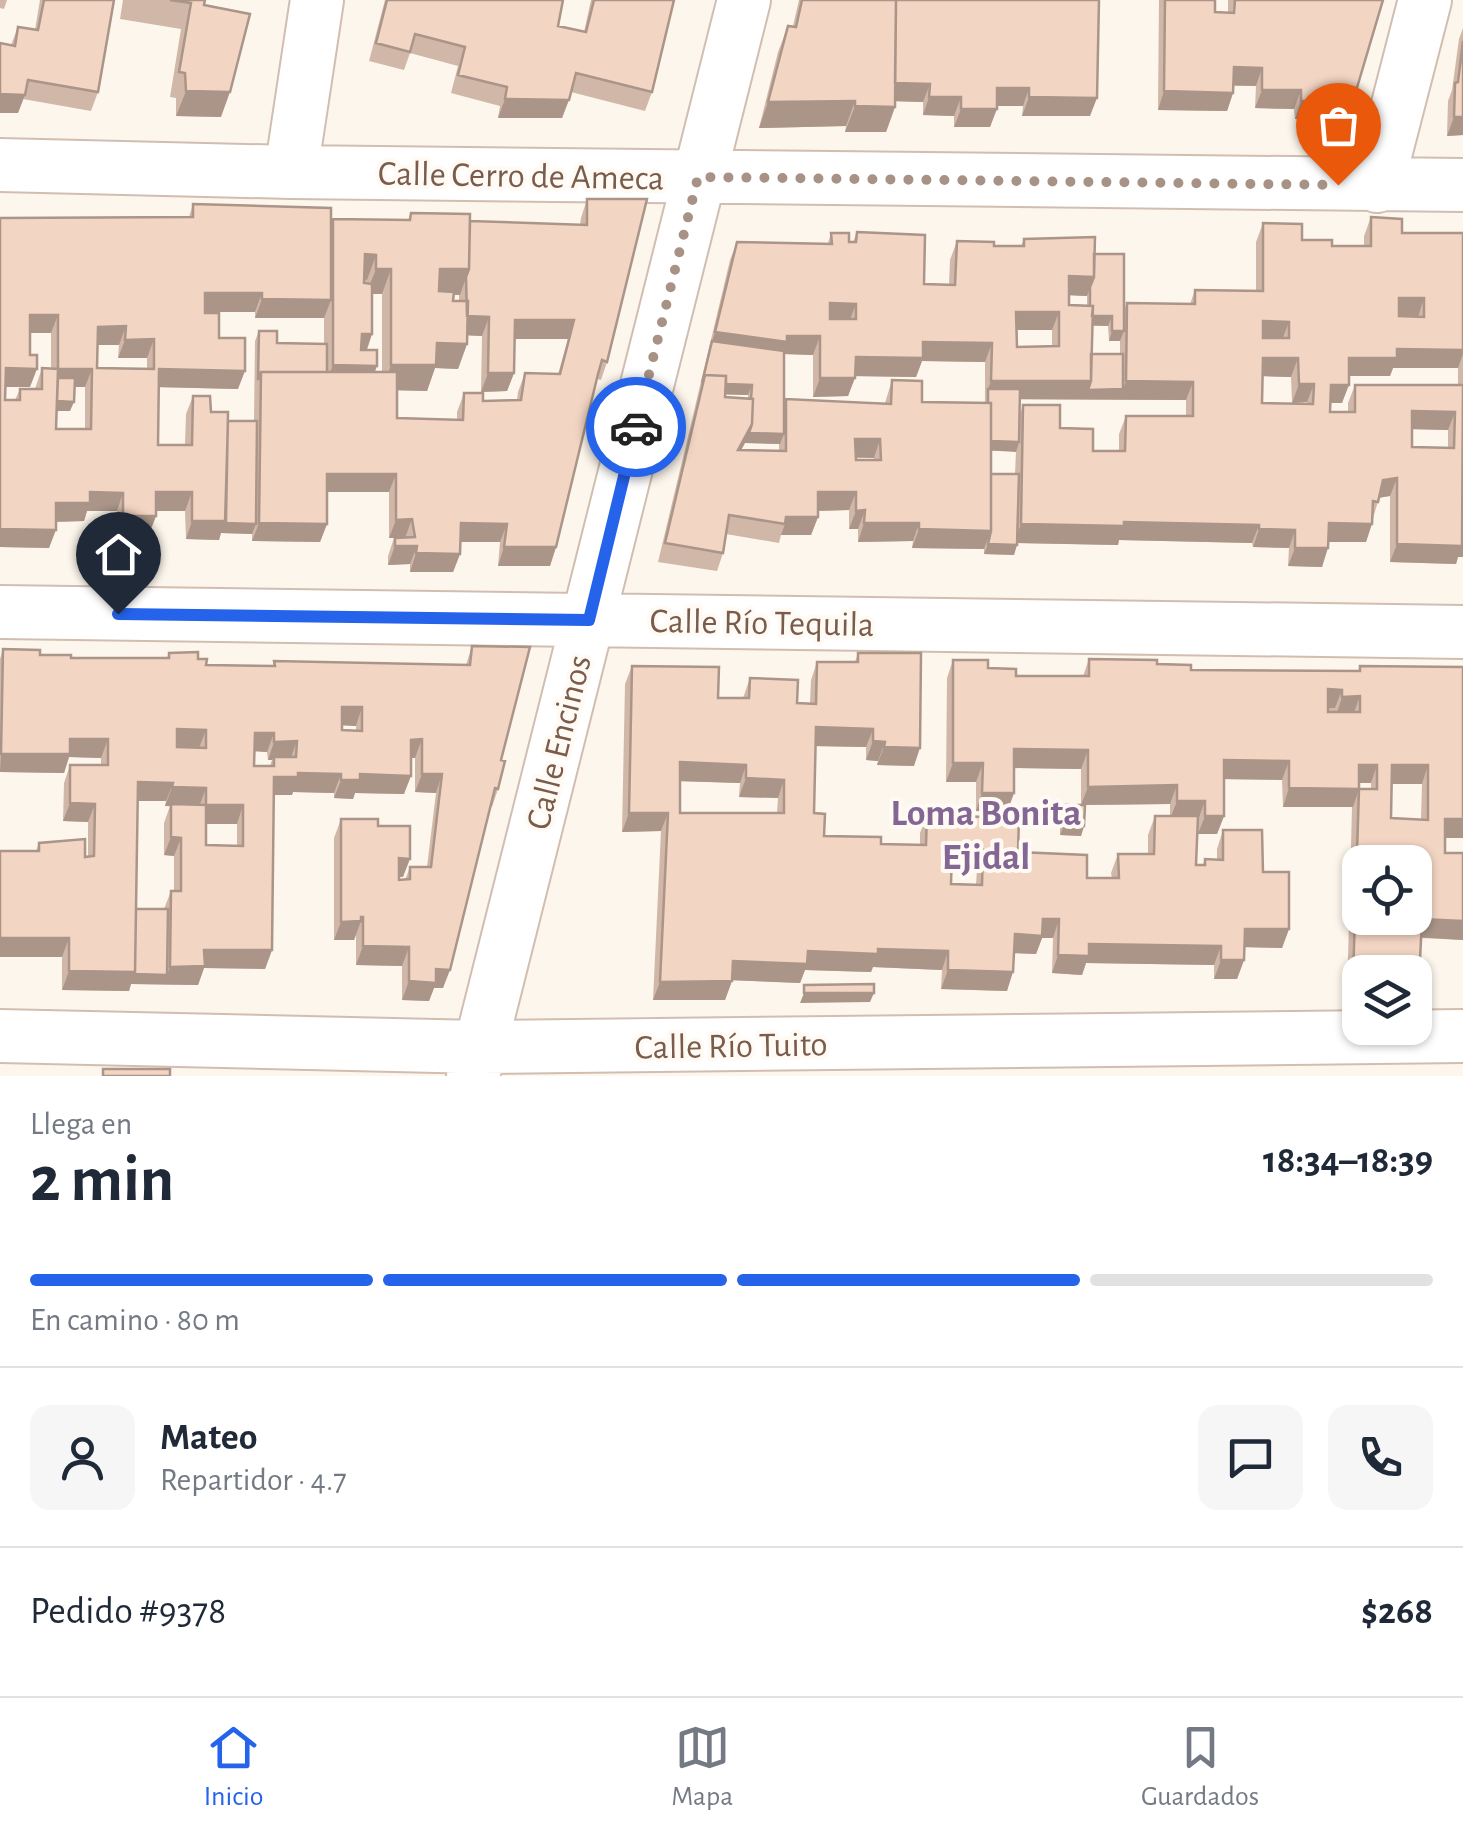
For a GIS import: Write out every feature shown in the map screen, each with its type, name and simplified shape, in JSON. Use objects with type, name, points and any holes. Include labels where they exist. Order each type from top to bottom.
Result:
[{"type":"street","points":[[291,172],[317,0]]},
{"type":"street","name":"Calle Encinos","points":[[476,1062],[744,0]]},
{"type":"street","points":[[1377,186],[1425,0]]},
{"type":"street","name":"Calle Cerro de Ameca","points":[[0,165],[291,172],[1463,185]]},
{"type":"street","name":"Calle Río Tequila","points":[[0,612],[1463,632]]},
{"type":"street","name":"Calle Río Tuito","points":[[0,1036],[476,1062],[1463,1036]]},
{"type":"building","points":[[44,0],[114,0],[98,92],[28,80],[25,95],[0,94],[0,43],[15,46],[18,27],[38,30]]},
{"type":"building","points":[[170,0],[205,0],[204,5],[250,14],[230,92],[186,91],[185,73],[179,72],[191,3]]},
{"type":"building","points":[[387,0],[563,0],[558,26],[586,32],[594,0],[674,0],[652,92],[576,73],[569,100],[505,99],[507,87],[458,75],[465,47],[415,34],[410,52],[376,43]]},
{"type":"building","points":[[802,0],[896,0],[895,107],[855,106],[855,101],[768,102],[788,26],[796,27]]},
{"type":"building","points":[[896,0],[1099,0],[1097,98],[1029,97],[1029,88],[997,88],[997,109],[961,109],[961,97],[929,97],[930,84],[895,83]]},
{"type":"building","points":[[1165,0],[1215,0],[1215,12],[1234,13],[1235,0],[1383,0],[1353,101],[1301,101],[1301,90],[1262,90],[1262,68],[1234,67],[1233,93],[1164,91]]},
{"type":"building","points":[[1463,41],[1463,117],[1454,117],[1455,83]]},
{"type":"building","points":[[587,199],[647,199],[607,362],[602,360],[598,374],[556,547],[504,547],[507,524],[461,523],[460,554],[416,553],[417,546],[395,546],[395,538],[415,537],[412,519],[396,520],[396,474],[327,474],[327,524],[259,523],[261,372],[397,372],[397,418],[463,420],[464,393],[483,393],[483,401],[521,400],[525,373],[560,374],[574,320],[515,320],[514,373],[488,373],[489,317],[467,316],[470,221],[587,225]]},
{"type":"building","points":[[193,204],[331,208],[331,300],[262,299],[262,293],[205,293],[205,313],[219,313],[219,338],[245,338],[245,371],[159,369],[158,445],[192,445],[193,396],[210,396],[211,412],[228,412],[226,521],[192,521],[192,492],[156,492],[156,516],[123,516],[123,493],[90,492],[90,503],[56,503],[56,530],[0,529],[0,218],[193,217]],"holes":[[[30,315],[58,315],[58,369],[42,368],[42,389],[20,389],[20,400],[5,400],[6,368],[37,369],[37,355],[30,355]],[[126,326],[125,340],[154,339],[154,369],[97,368],[98,327]],[[58,369],[92,369],[91,429],[56,429]]]},
{"type":"building","points":[[411,213],[470,214],[469,269],[440,269],[439,291],[454,292],[453,301],[468,301],[467,344],[437,343],[436,365],[391,365],[391,269],[376,269],[376,255],[365,254],[364,283],[372,284],[372,334],[362,334],[361,350],[377,350],[377,366],[333,365],[333,219],[410,220]]},
{"type":"building","points":[[1371,217],[1402,219],[1402,233],[1463,233],[1463,350],[1397,349],[1397,358],[1349,358],[1349,385],[1331,385],[1330,412],[1355,412],[1355,385],[1463,385],[1462,546],[1397,544],[1397,478],[1383,480],[1378,502],[1373,501],[1372,524],[1329,523],[1328,548],[1295,548],[1295,530],[1259,529],[1259,525],[1021,524],[1023,405],[1060,405],[1060,428],[1093,429],[1093,451],[1125,451],[1126,416],[1193,416],[1193,382],[1126,381],[1127,303],[1195,304],[1195,290],[1263,291],[1263,223],[1302,224],[1302,240],[1332,240],[1332,246],[1371,246]],"holes":[[[1399,298],[1424,298],[1424,317],[1399,316]],[[1263,321],[1289,322],[1289,338],[1263,338]],[[1263,358],[1298,358],[1299,384],[1314,384],[1313,404],[1262,403]],[[1412,411],[1455,412],[1454,448],[1412,447]]]},
{"type":"building","points":[[857,232],[925,235],[924,284],[955,285],[957,241],[1024,246],[1024,239],[1095,237],[1094,277],[1069,276],[1069,305],[1093,306],[1091,381],[991,381],[992,343],[923,342],[923,358],[856,357],[855,378],[820,378],[820,336],[787,336],[787,342],[715,332],[737,242],[832,244],[831,233],[849,233],[849,242],[856,242]],"holes":[[[830,303],[856,304],[856,319],[830,319]],[[1016,312],[1059,312],[1059,346],[1017,347]]]},
{"type":"building","points":[[1094,254],[1124,254],[1124,331],[1112,331],[1112,316],[1092,316]]},
{"type":"building","points":[[259,331],[277,331],[277,343],[327,344],[327,372],[261,372],[258,380]]},
{"type":"building","points":[[712,341],[784,351],[784,434],[749,433],[752,385],[726,384],[726,376],[705,375],[702,383]]},
{"type":"building","points":[[1091,354],[1123,354],[1123,389],[1088,390]]},
{"type":"building","points":[[705,375],[726,376],[725,397],[753,399],[752,424],[738,450],[786,451],[786,399],[891,404],[892,380],[922,381],[922,402],[991,403],[991,531],[919,529],[919,523],[864,523],[865,510],[856,511],[856,492],[818,492],[818,517],[786,517],[785,524],[729,515],[723,553],[665,543]],"holes":[[[855,439],[880,439],[881,460],[856,460]]]},
{"type":"building","points":[[58,378],[75,378],[74,402],[57,401]]},
{"type":"building","points":[[988,389],[1020,389],[1019,442],[991,441]]},
{"type":"building","points":[[228,421],[257,421],[256,524],[225,523]]},
{"type":"building","points":[[991,474],[1019,474],[1017,545],[988,544]]},
{"type":"building","points":[[472,646],[530,647],[501,760],[505,761],[450,970],[436,969],[436,983],[409,981],[409,947],[363,946],[363,917],[361,921],[341,922],[341,819],[378,819],[378,826],[410,826],[410,859],[399,858],[399,880],[410,879],[410,867],[431,867],[442,774],[422,774],[422,739],[411,740],[411,776],[360,774],[360,780],[341,780],[341,774],[298,773],[298,777],[274,777],[272,950],[204,950],[205,966],[170,967],[171,891],[181,891],[181,838],[171,837],[171,804],[206,805],[206,788],[172,787],[173,783],[138,782],[135,972],[69,971],[69,938],[0,938],[0,851],[39,851],[39,843],[85,839],[85,857],[94,856],[95,804],[70,803],[70,765],[108,765],[108,739],[70,739],[70,754],[1,754],[3,649],[40,650],[40,655],[71,658],[169,658],[169,653],[198,652],[198,659],[207,659],[206,665],[275,666],[274,661],[470,665]],"holes":[[[342,707],[362,707],[362,731],[342,730]],[[177,729],[206,730],[206,748],[177,747]],[[255,733],[274,733],[274,742],[297,741],[296,757],[274,757],[274,766],[254,766]],[[206,805],[243,805],[243,846],[206,845]]]},
{"type":"building","points":[[858,653],[921,653],[920,748],[884,747],[885,742],[873,741],[873,729],[816,727],[814,813],[825,814],[824,836],[881,837],[881,844],[926,845],[927,815],[1019,818],[1018,852],[1087,855],[1087,878],[1119,878],[1118,854],[1154,854],[1155,816],[1198,816],[1196,865],[1205,865],[1205,859],[1223,860],[1223,830],[1262,830],[1263,872],[1289,872],[1289,929],[1245,929],[1244,960],[1221,960],[1221,946],[1089,944],[1089,956],[1058,955],[1059,919],[1043,919],[1042,936],[1015,934],[1013,972],[948,970],[948,951],[878,949],[878,954],[808,951],[807,964],[733,961],[732,981],[660,982],[668,813],[629,813],[632,666],[719,667],[718,698],[749,698],[750,678],[798,680],[797,703],[816,704],[817,662],[858,662]],"holes":[[[680,762],[746,765],[746,778],[784,780],[784,813],[680,813]],[[952,849],[983,850],[982,885],[951,884]]]},
{"type":"building","points":[[1089,659],[1157,660],[1157,664],[1191,665],[1191,670],[1463,667],[1463,819],[1445,819],[1445,853],[1463,853],[1463,921],[1432,919],[1432,845],[1357,845],[1359,789],[1289,788],[1289,761],[1224,760],[1224,816],[1205,816],[1205,801],[1177,801],[1177,785],[1088,787],[1088,750],[1014,749],[1014,793],[982,793],[983,763],[953,763],[953,660],[988,660],[988,668],[1016,669],[1016,676],[1089,676]],"holes":[[[1328,689],[1342,690],[1342,697],[1360,696],[1360,712],[1328,712]],[[1359,765],[1377,765],[1377,789],[1359,789]],[[1392,765],[1428,765],[1428,820],[1391,818]]]},
{"type":"building","points":[[1064,805],[1085,805],[1084,826],[1064,825]]},
{"type":"building","points":[[136,909],[168,909],[167,975],[135,974]]},
{"type":"building","points":[[1354,935],[1421,935],[1420,955],[1354,955]]},
{"type":"building","points":[[874,984],[874,993],[804,993],[804,985]]},
{"type":"building","points":[[103,1069],[170,1069],[170,1076],[103,1076]]},
{"type":"way so far","points":[[636,427],[698,177],[1338,185]]},
{"type":"district","name":"Loma Bonita Ejidal","points":[[986,834]]},
{"type":"route","points":[[118,614],[589,620],[636,427]]}]
